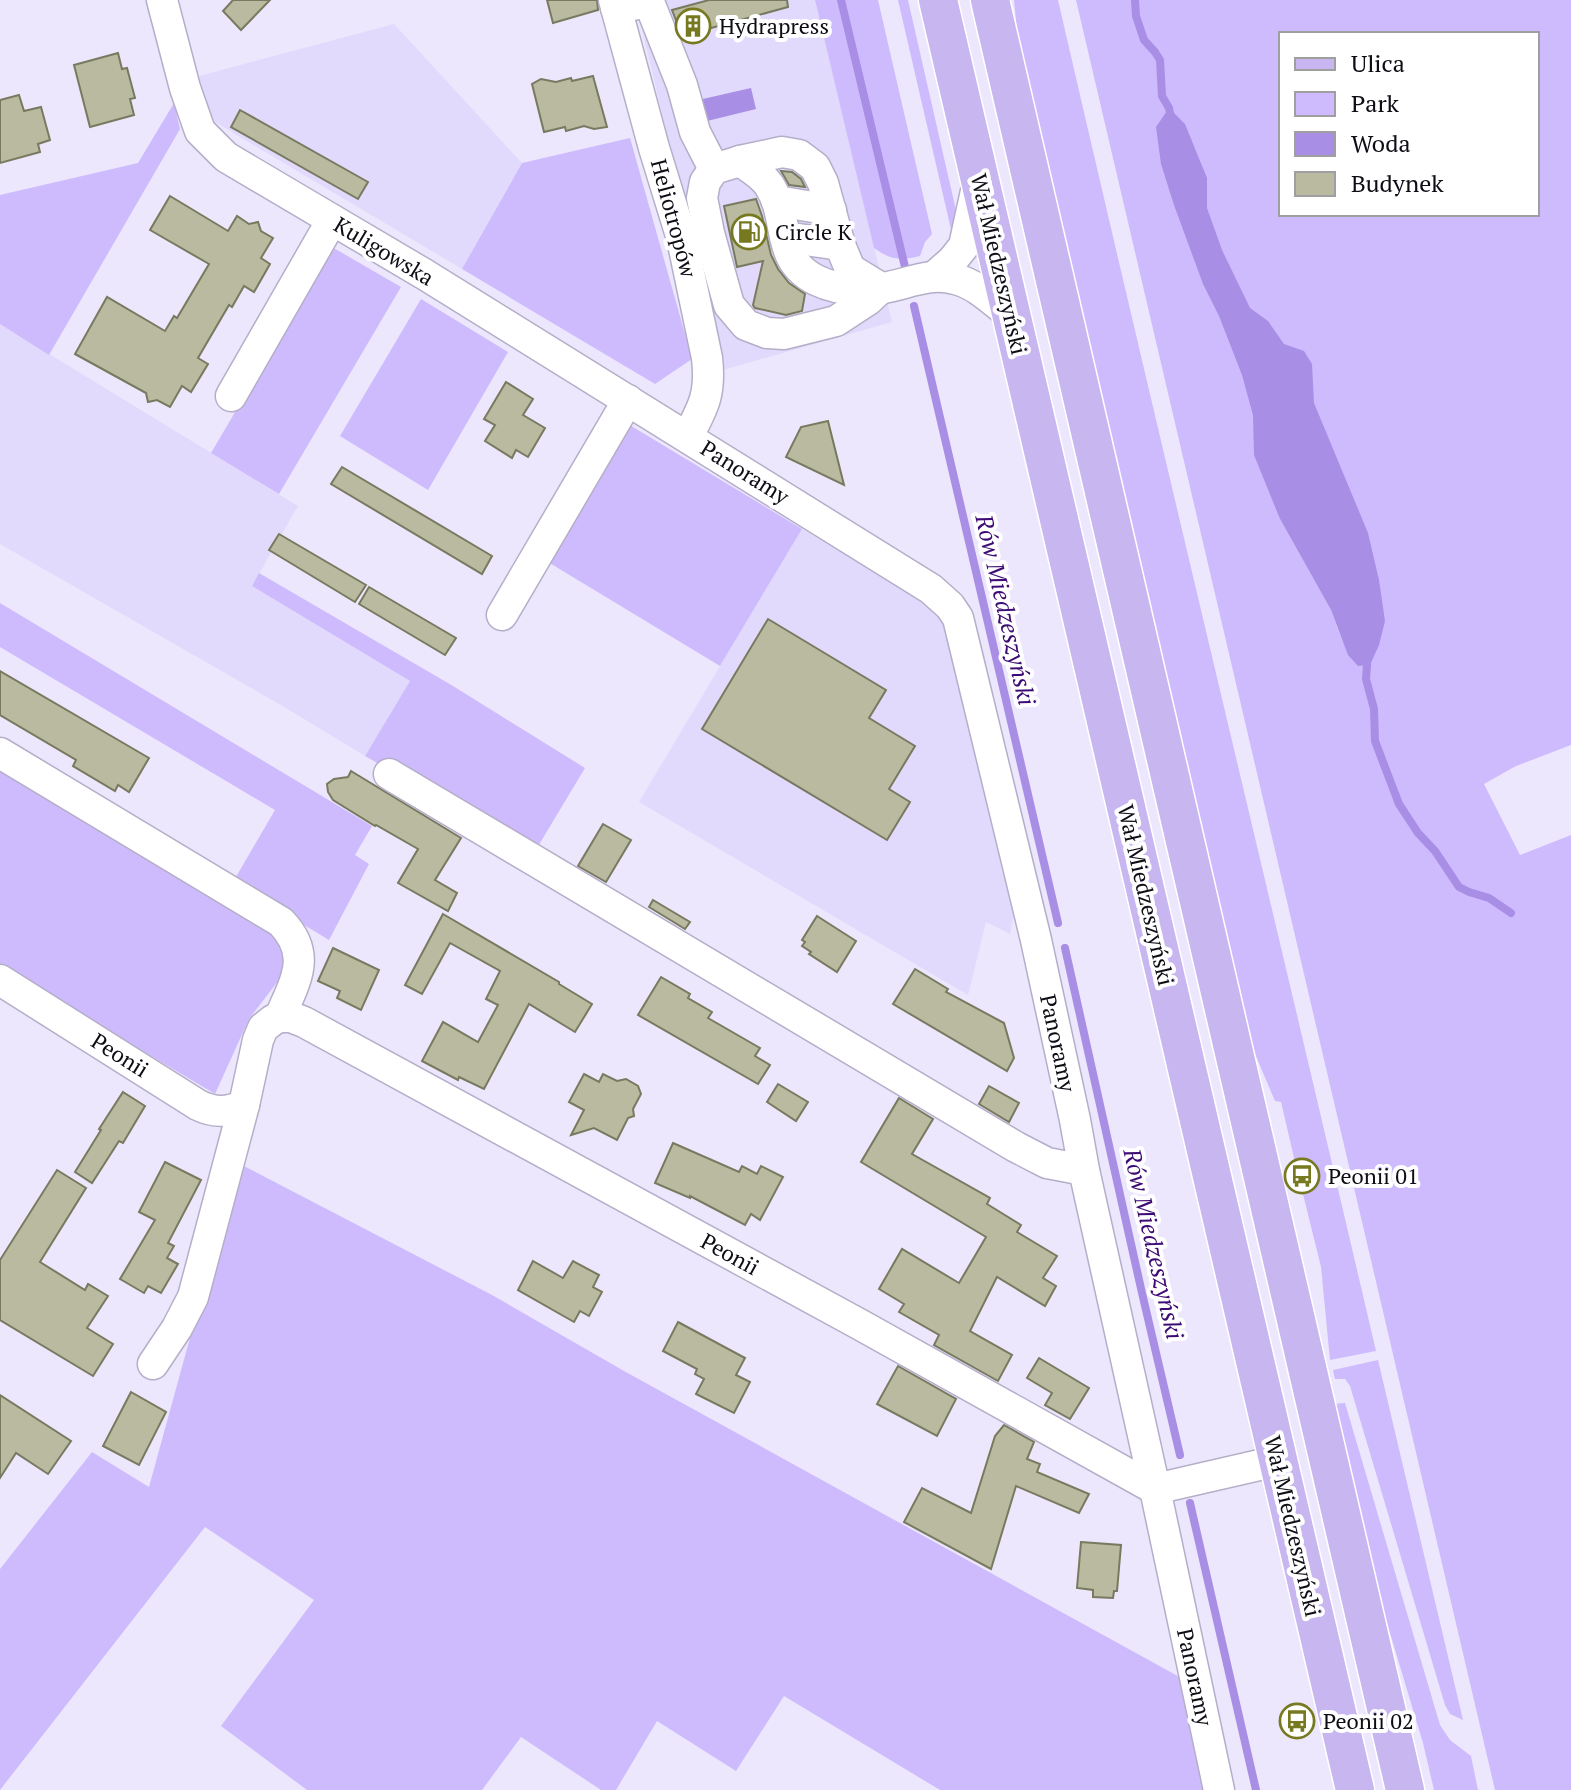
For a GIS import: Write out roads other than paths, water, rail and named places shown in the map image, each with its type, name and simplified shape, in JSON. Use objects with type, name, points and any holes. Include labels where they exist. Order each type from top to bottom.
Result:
[{"type":"main road","name":"Wał Miedzeszyński","points":[[938,0],[1355,1790]]},
{"type":"main road","points":[[990,0],[1405,1790]]},
{"type":"street","name":"Kuligowska","points":[[162,0],[185,88],[200,131],[226,157],[688,436]]},
{"type":"street","points":[[615,4],[649,2],[682,85],[695,132],[727,165],[767,182],[777,201],[791,259],[802,272],[843,289],[881,288],[936,275],[957,279],[970,284],[1012,316]]},
{"type":"street","name":"Heliotropów","points":[[615,4],[682,239],[707,358],[707,396],[688,436]]},
{"type":"street","points":[[782,152],[799,155],[815,167],[823,183],[850,269],[881,288],[836,321],[784,334],[767,333],[746,325],[729,305],[702,198],[705,182],[727,165],[782,152]]},
{"type":"street","points":[[936,275],[964,246],[979,177]]},
{"type":"street","points":[[777,201],[831,210]]},
{"type":"street","points":[[231,396],[332,220]]},
{"type":"street","points":[[785,237],[840,245]]},
{"type":"street","points":[[502,615],[628,400]]},
{"type":"street","name":"Panoramy","points":[[688,436],[931,589],[958,618],[1036,940],[1219,1790]]},
{"type":"street","points":[[0,753],[281,922],[291,932],[300,952],[296,977],[280,1017],[263,1028],[258,1040],[193,1297],[153,1364]]},
{"type":"street","points":[[389,774],[1016,1147],[1047,1163],[1084,1170]]},
{"type":"street","name":"Peonii","points":[[0,980],[198,1105],[225,1112],[244,1105]]},
{"type":"street","name":"Peonii","points":[[280,1017],[304,1022],[832,1309],[1155,1489]]},
{"type":"street","points":[[1155,1489],[1277,1461]]},
{"type":"water","points":[[751,88],[756,109],[699,123],[694,101]]},
{"type":"water","points":[[1169,108],[1185,124],[1207,178],[1207,208],[1222,250],[1250,308],[1268,321],[1284,344],[1304,351],[1312,364],[1314,403],[1368,533],[1379,580],[1385,621],[1370,665],[1358,666],[1348,655],[1331,610],[1280,519],[1254,455],[1253,415],[1242,375],[1203,284],[1161,164],[1156,127]]},
{"type":"waterway","name":"Rów Miedzeszyński","points":[[841,0],[905,267]]},
{"type":"waterway","points":[[1135,0],[1136,16],[1144,40],[1160,60],[1162,96],[1171,118]]},
{"type":"waterway","name":"Rów Miedzeszyński","points":[[914,306],[1058,923]]},
{"type":"waterway","points":[[1364,657],[1374,709],[1375,741],[1399,804],[1459,887],[1489,898],[1511,913]]},
{"type":"waterway","name":"Rów Miedzeszyński","points":[[1065,948],[1180,1455]]},
{"type":"waterway","name":"Rów Miedzeszyński","points":[[1190,1503],[1256,1790]]},
{"type":"place","name":"Hydrapress","points":[[693,26]]},
{"type":"place","name":"Circle K","points":[[749,232]]},
{"type":"place","name":"Peonii 01","points":[[1302,1176]]},
{"type":"place","name":"Peonii 02","points":[[1297,1721]]}]
